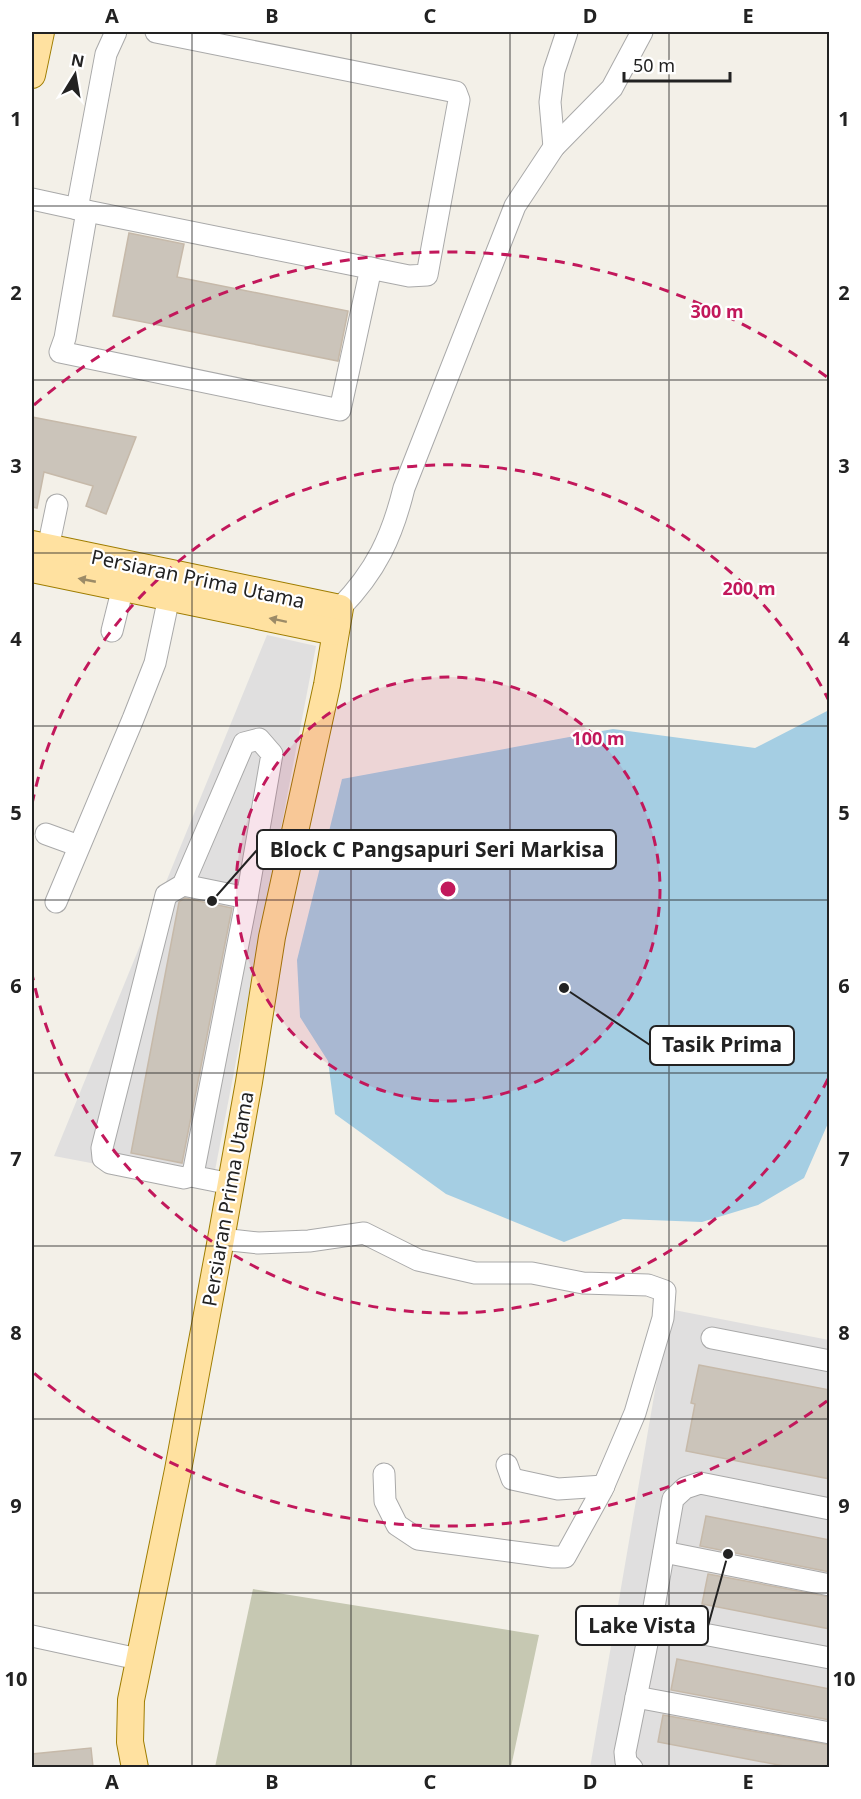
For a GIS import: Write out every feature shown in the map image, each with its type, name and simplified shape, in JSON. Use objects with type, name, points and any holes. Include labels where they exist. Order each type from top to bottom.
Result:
[{"type":"main road","points":[[32,75],[41,32]]},
{"type":"main road","name":"Persiaran Prima Utama","points":[[35,558],[338,620]]},
{"type":"main road","name":"Persiaran Prima Utama","points":[[35,558],[123,587],[169,597],[338,620]]},
{"type":"main road","name":"Persiaran Prima Utama","points":[[135,1767],[130,1742],[130,1700],[178,1470],[221,1239],[272,937],[327,685],[338,620]]},
{"type":"street","points":[[116,32],[106,54],[64,338],[60,352],[340,410],[371,268]]},
{"type":"street","points":[[32,200],[409,276],[427,275],[459,100],[456,92],[156,32]]},
{"type":"street","points":[[554,147],[550,102],[554,71],[567,32]]},
{"type":"street","points":[[338,620],[353,594],[380,557],[391,533],[408,477],[514,206],[554,147],[612,88],[642,32]]},
{"type":"street","points":[[35,558],[57,505]]},
{"type":"street","points":[[112,630],[123,587]]},
{"type":"street","points":[[56,902],[134,719],[155,663],[169,597]]},
{"type":"street","points":[[191,1176],[247,898],[272,754],[259,739],[244,743],[183,885],[166,895],[102,1148],[103,1158],[110,1163],[184,1178],[191,1176],[231,1184]]},
{"type":"street","points":[[46,834],[79,846]]},
{"type":"street","points":[[183,885],[247,898]]},
{"type":"street","points":[[221,1239],[258,1243],[309,1241],[364,1233],[418,1260],[475,1273],[532,1273],[583,1283],[648,1285],[665,1291],[663,1318],[635,1413],[604,1486],[565,1557],[418,1539],[397,1525],[385,1501],[384,1474]]},
{"type":"street","points":[[712,1338],[830,1361]]},
{"type":"street","points":[[507,1466],[512,1479],[558,1489],[604,1486]]},
{"type":"street","points":[[632,1767],[626,1762],[624,1756],[651,1624],[673,1499],[685,1488],[700,1483],[830,1509]]},
{"type":"street","points":[[664,1552],[830,1585]]},
{"type":"street","points":[[651,1624],[830,1658]]},
{"type":"street","points":[[32,1636],[138,1659]]},
{"type":"street","points":[[636,1697],[830,1733]]},
{"type":"shaded area","points":[[267,635],[316,646],[212,1186],[54,1156]]},
{"type":"shaded area","points":[[669,1309],[829,1340],[829,1767],[590,1768]]},
{"type":"shaded area","points":[[253,1589],[539,1635],[511,1767],[215,1767]]},
{"type":"water","points":[[829,710],[829,1121],[804,1178],[758,1205],[702,1222],[623,1219],[564,1242],[446,1194],[335,1114],[328,1061],[300,1017],[297,960],[342,779],[613,729],[755,748]]},
{"type":"building","points":[[129,233],[184,244],[177,277],[348,311],[338,361],[113,316]]},
{"type":"building","points":[[32,417],[136,437],[106,514],[86,506],[93,486],[44,472],[37,508],[32,507]]},
{"type":"building","points":[[185,898],[232,908],[182,1163],[131,1153],[179,902]]},
{"type":"building","points":[[699,1365],[830,1390],[830,1479],[686,1451],[695,1404],[691,1403]]},
{"type":"building","points":[[706,1516],[830,1540],[830,1572],[700,1546]]},
{"type":"building","points":[[708,1574],[830,1597],[830,1629],[702,1604]]},
{"type":"building","points":[[677,1659],[830,1689],[830,1720],[671,1690]]},
{"type":"building","points":[[663,1715],[830,1745],[828,1767],[789,1767],[658,1742]]},
{"type":"building","points":[[91,1748],[93,1767],[32,1767],[32,1754]]},
{"type":"place","name":"Block C Pangsapuri Seri Markisa","points":[[212,901]]},
{"type":"place","name":"Tasik Prima","points":[[564,988]]},
{"type":"place","name":"Lake Vista","points":[[728,1554]]}]
